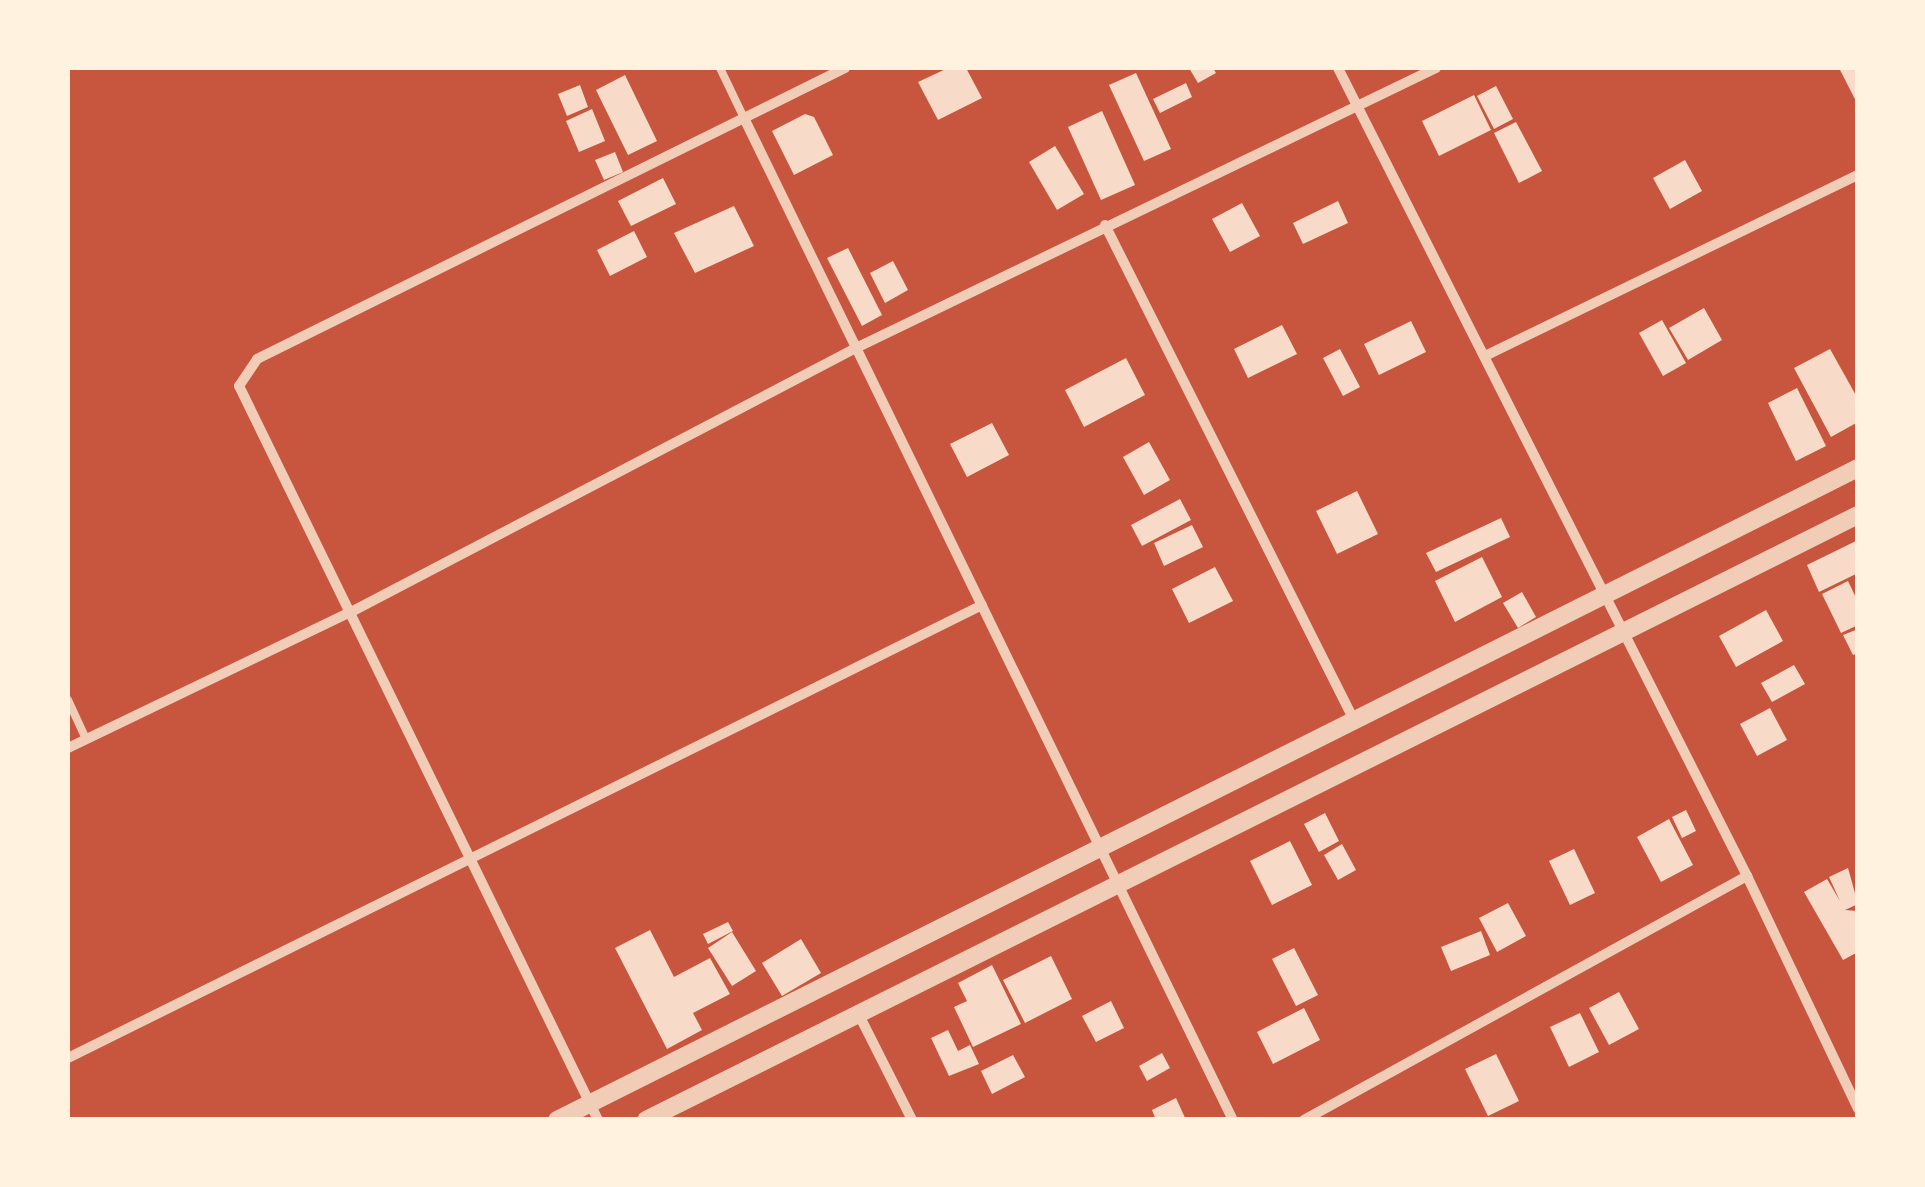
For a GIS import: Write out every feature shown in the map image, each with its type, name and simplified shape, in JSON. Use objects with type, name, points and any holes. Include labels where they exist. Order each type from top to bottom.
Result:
[{"type":"street","points":[[594,1111],[239,386],[257,359],[844,68]]},
{"type":"street","points":[[1338,68],[1487,355],[1603,598],[1747,876],[1858,1108]]},
{"type":"street","points":[[68,748],[352,612],[856,348],[1436,68]]},
{"type":"street","points":[[744,118],[1232,1120]]},
{"type":"street","points":[[1487,355],[1858,175]]},
{"type":"street","points":[[1104,225],[1354,720]]},
{"type":"street","points":[[557,1120],[594,1111],[1100,847],[1858,468]]},
{"type":"street","points":[[646,1120],[1858,515]]},
{"type":"street","points":[[68,1058],[982,605]]},
{"type":"street","points":[[1304,1120],[1747,876]]},
{"type":"street","points":[[858,1012],[912,1120]]},
{"type":"lane","points":[[720,68],[744,118]]},
{"type":"lane","points":[[68,700],[86,739]]},
{"type":"building","points":[[948,68],[966,68],[982,98],[938,120],[918,82]]},
{"type":"building","points":[[1189,68],[1213,68],[1216,73],[1198,83]]},
{"type":"building","points":[[1839,68],[1858,68],[1858,105]]},
{"type":"building","points":[[1136,73],[1171,149],[1144,161],[1109,85]]},
{"type":"building","points":[[625,75],[657,141],[628,155],[596,90]]},
{"type":"building","points":[[1186,83],[1192,97],[1160,113],[1153,99]]},
{"type":"building","points":[[580,85],[588,107],[567,116],[558,94]]},
{"type":"building","points":[[1496,86],[1513,119],[1494,129],[1477,96]]},
{"type":"building","points":[[1474,95],[1491,130],[1439,156],[1422,121]]},
{"type":"building","points":[[592,109],[605,141],[579,152],[566,121]]},
{"type":"building","points":[[1102,111],[1135,185],[1101,200],[1068,127]]},
{"type":"building","points":[[805,114],[814,117],[833,155],[794,175],[772,131]]},
{"type":"building","points":[[1516,122],[1542,171],[1519,183],[1494,133]]},
{"type":"building","points":[[1055,146],[1084,194],[1057,210],[1029,162]]},
{"type":"building","points":[[615,152],[623,172],[604,180],[595,160]]},
{"type":"building","points":[[1685,160],[1702,191],[1670,209],[1653,178]]},
{"type":"building","points":[[663,178],[676,204],[631,226],[618,201]]},
{"type":"building","points":[[1338,201],[1348,223],[1303,244],[1293,223]]},
{"type":"building","points":[[1242,203],[1260,236],[1230,252],[1212,219]]},
{"type":"building","points":[[734,206],[754,246],[695,273],[674,233]]},
{"type":"building","points":[[634,231],[647,257],[610,276],[597,250]]},
{"type":"building","points":[[848,248],[882,315],[862,326],[827,258]]},
{"type":"building","points":[[893,261],[908,290],[885,303],[870,273]]},
{"type":"building","points":[[1704,308],[1722,340],[1688,360],[1669,328]]},
{"type":"building","points":[[1662,320],[1686,363],[1663,376],[1639,333]]},
{"type":"building","points":[[1411,321],[1426,352],[1379,375],[1364,344]]},
{"type":"building","points":[[1282,325],[1297,354],[1248,378],[1234,349]]},
{"type":"building","points":[[1340,349],[1360,387],[1343,396],[1323,358]]},
{"type":"building","points":[[1830,349],[1858,399],[1858,422],[1831,437],[1794,368]]},
{"type":"building","points":[[1126,358],[1145,395],[1084,427],[1065,390]]},
{"type":"building","points":[[1797,388],[1826,446],[1796,461],[1768,403]]},
{"type":"building","points":[[992,423],[1009,455],[967,477],[950,444]]},
{"type":"building","points":[[1149,442],[1170,480],[1144,495],[1123,457]]},
{"type":"building","points":[[1357,491],[1378,534],[1337,554],[1316,511]]},
{"type":"building","points":[[1180,499],[1191,520],[1142,546],[1131,525]]},
{"type":"building","points":[[1501,518],[1510,537],[1436,572],[1426,553]]},
{"type":"building","points":[[1192,525],[1203,547],[1164,566],[1154,543]]},
{"type":"building","points":[[1858,540],[1858,573],[1819,592],[1807,565]]},
{"type":"building","points":[[1482,557],[1502,597],[1455,622],[1435,581]]},
{"type":"building","points":[[1215,567],[1233,601],[1189,623],[1172,589]]},
{"type":"building","points":[[1848,581],[1858,602],[1858,625],[1841,633],[1822,594]]},
{"type":"building","points":[[1522,592],[1536,617],[1518,628],[1503,603]]},
{"type":"building","points":[[1766,610],[1783,641],[1736,667],[1719,636]]},
{"type":"building","points":[[1858,629],[1858,653],[1853,655],[1843,635]]},
{"type":"building","points":[[1794,665],[1805,684],[1772,702],[1761,683]]},
{"type":"building","points":[[1770,708],[1787,740],[1757,756],[1740,724]]},
{"type":"building","points":[[1686,810],[1696,831],[1682,838],[1672,817]]},
{"type":"building","points":[[1325,813],[1339,841],[1319,852],[1304,824]]},
{"type":"building","points":[[1669,819],[1693,865],[1661,882],[1637,837]]},
{"type":"building","points":[[1290,841],[1312,885],[1272,905],[1250,861]]},
{"type":"building","points":[[1342,844],[1356,870],[1338,880],[1324,855]]},
{"type":"building","points":[[1574,849],[1595,893],[1570,905],[1549,861]]},
{"type":"building","points":[[1848,868],[1858,904],[1845,910],[1858,911],[1858,952],[1843,960],[1804,892],[1827,879],[1840,901],[1829,877]]},
{"type":"building","points":[[1508,903],[1526,936],[1497,952],[1479,918]]},
{"type":"building","points":[[728,922],[733,931],[708,944],[703,934]]},
{"type":"building","points":[[650,930],[674,977],[710,958],[730,994],[693,1013],[702,1030],[667,1049],[615,948]]},
{"type":"building","points":[[1481,931],[1490,955],[1451,971],[1441,947]]},
{"type":"building","points":[[732,932],[756,971],[732,986],[708,948]]},
{"type":"building","points":[[801,939],[821,973],[782,996],[762,963]]},
{"type":"building","points":[[1294,948],[1318,995],[1296,1006],[1272,959]]},
{"type":"building","points":[[1051,956],[1072,999],[1025,1023],[1003,980]]},
{"type":"building","points":[[992,965],[1021,1024],[973,1047],[954,1007],[967,1001],[958,983]]},
{"type":"building","points":[[1619,992],[1639,1029],[1609,1045],[1589,1008]]},
{"type":"building","points":[[1111,1001],[1124,1028],[1096,1042],[1082,1016]]},
{"type":"building","points":[[1304,1008],[1320,1040],[1273,1064],[1257,1032]]},
{"type":"building","points":[[1580,1013],[1599,1052],[1569,1067],[1550,1027]]},
{"type":"building","points":[[948,1030],[958,1051],[970,1045],[979,1064],[949,1076],[931,1038]]},
{"type":"building","points":[[1162,1053],[1170,1068],[1147,1081],[1139,1066]]},
{"type":"building","points":[[1496,1054],[1519,1101],[1488,1116],[1465,1069]]},
{"type":"building","points":[[1013,1055],[1025,1077],[992,1094],[981,1071]]},
{"type":"building","points":[[1176,1098],[1186,1120],[1156,1120],[1152,1110]]}]
